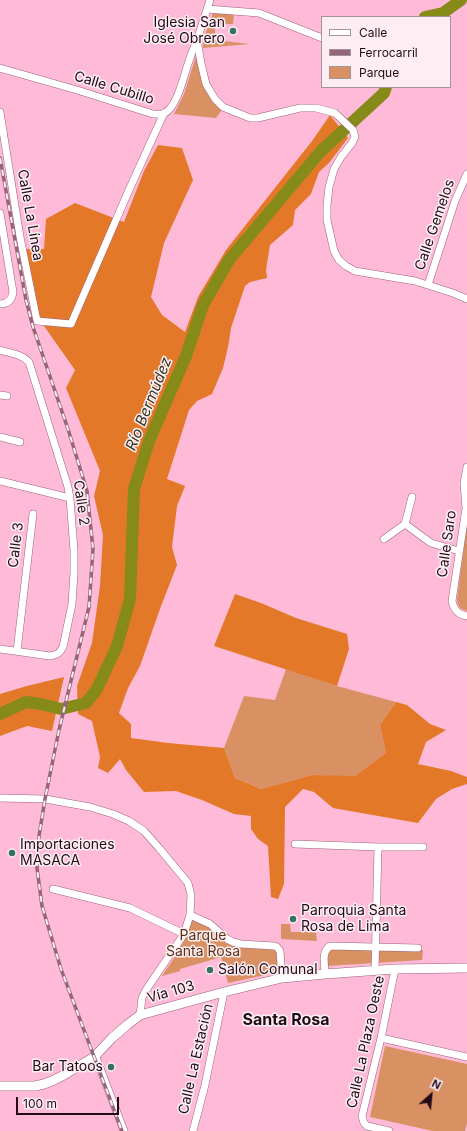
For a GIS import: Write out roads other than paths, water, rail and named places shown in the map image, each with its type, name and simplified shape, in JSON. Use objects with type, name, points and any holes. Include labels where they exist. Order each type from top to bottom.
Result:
[{"type":"main road","name":"Vía 103","points":[[0,1086],[35,1086],[44,1084],[64,1075],[96,1055],[112,1038],[140,1015],[224,992],[282,978],[375,970],[467,968]]},
{"type":"street","name":"Calle Cubillo","points":[[0,68],[153,114],[164,113],[176,99],[182,86],[210,0]]},
{"type":"street","points":[[207,9],[259,13],[321,38]]},
{"type":"street","points":[[197,40],[206,84],[215,99],[223,107],[250,118],[258,118],[300,108],[316,108],[335,113],[353,130],[355,137],[334,169],[328,187],[327,220],[334,251],[339,260],[355,271],[415,281],[453,293],[467,300]]},
{"type":"street","name":"Calle La Línea","points":[[0,112],[20,237],[37,321],[71,324],[164,113]]},
{"type":"street","name":"Calle Gemelos","points":[[428,285],[455,201],[467,174]]},
{"type":"street","points":[[0,213],[13,292],[12,298],[8,302],[0,304]]},
{"type":"street","name":"Calle 2","points":[[0,350],[16,354],[29,362],[68,487],[74,551],[72,604],[63,647],[55,656],[17,651]]},
{"type":"street","points":[[0,437],[20,442]]},
{"type":"street","name":"Calle Saro","points":[[467,467],[464,484],[466,508],[452,601],[456,612],[463,616],[467,616]]},
{"type":"street","points":[[0,481],[70,498]]},
{"type":"street","points":[[384,539],[405,524],[412,497]]},
{"type":"street","name":"Calle 3","points":[[17,651],[33,514]]},
{"type":"street","points":[[405,524],[430,542],[459,551]]},
{"type":"street","points":[[0,649],[17,651]]},
{"type":"street","points":[[0,798],[45,799],[90,807],[114,814],[129,821],[144,832],[188,884],[191,895],[190,914],[184,934],[146,990],[142,998],[140,1015]]},
{"type":"street","points":[[295,844],[423,847]]},
{"type":"street","points":[[375,970],[378,847]]},
{"type":"street","points":[[53,889],[130,908],[184,934]]},
{"type":"street","points":[[190,914],[210,924],[227,939],[233,942],[277,947],[280,951],[282,978]]},
{"type":"street","points":[[325,974],[324,952],[330,946],[418,948]]},
{"type":"street","name":"Calle La Plaza Oeste","points":[[389,1131],[367,1126],[362,1116],[381,1038],[395,969]]},
{"type":"street","name":"Calle La Estación","points":[[193,1131],[205,1085],[224,992]]},
{"type":"street","points":[[381,1038],[467,1057]]},
{"type":"street","points":[[96,1055],[124,1131]]},
{"type":"waterway","name":"Río Bermúdez","points":[[430,16],[443,13],[461,0]]},
{"type":"waterway","name":"Río Bermúdez","points":[[0,714],[26,702],[61,709],[86,703],[97,689],[117,646],[130,599],[134,489],[149,441],[186,356],[203,305],[229,260],[321,151],[384,93],[386,88]]},
{"type":"railway","points":[[0,158],[26,300],[33,327],[68,429],[87,491],[93,549],[89,607],[59,730],[45,799],[39,836],[37,868],[42,906],[61,969],[122,1131]]},
{"type":"place","name":"Iglesia San José Obrero","points":[[233,31]]},
{"type":"place","name":"Importaciones MASACA","points":[[12,853]]},
{"type":"place","name":"Parroquia Santa Rosa de Lima","points":[[293,919]]},
{"type":"place","name":"Salón Comunal","points":[[210,970]]},
{"type":"place","name":"Bar Tatoos","points":[[111,1067]]},
{"type":"district","name":"Santa Rosa","points":[[286,1020]]},
{"type":"park label","name":"Parque Santa Rosa","points":[[203,944]]}]
